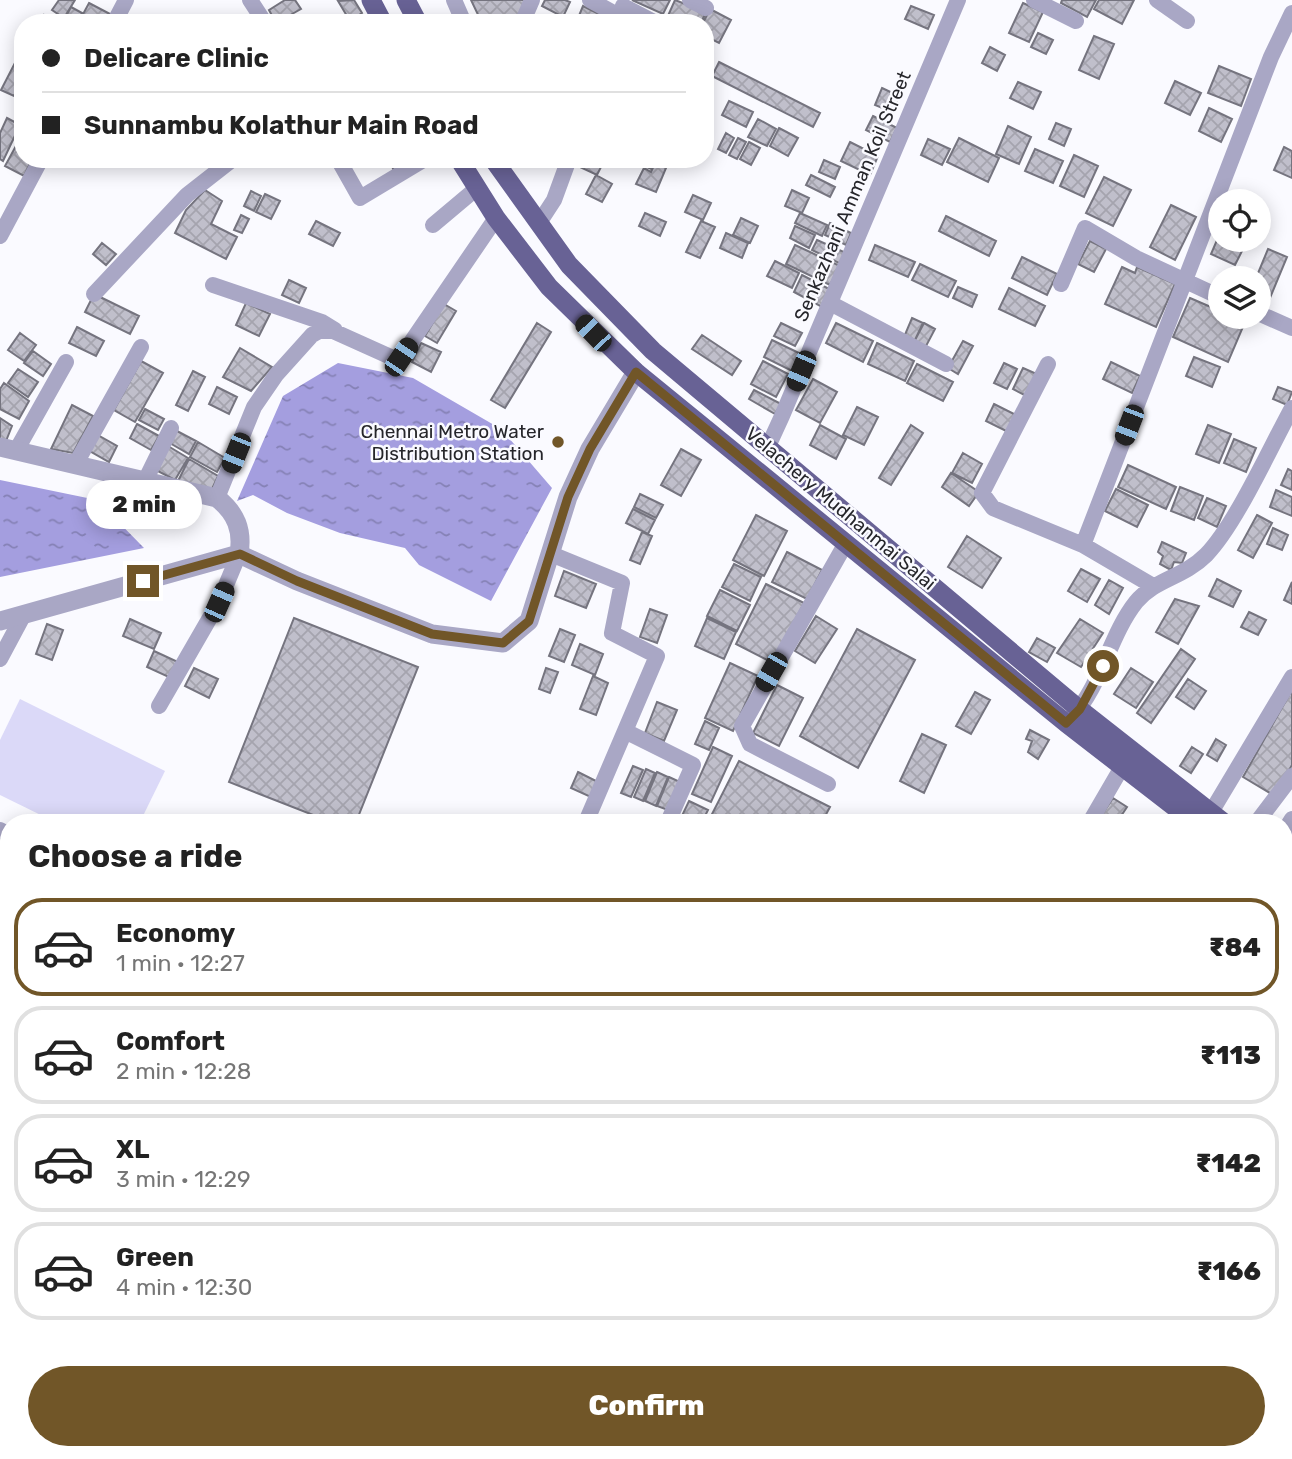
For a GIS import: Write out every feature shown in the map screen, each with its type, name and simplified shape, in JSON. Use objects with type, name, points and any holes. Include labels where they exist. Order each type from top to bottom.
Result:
[{"type":"main road","name":"Velachery Mudhanmai Salai","points":[[465,168],[496,218],[549,287],[636,372],[846,543],[1201,814]]},
{"type":"main road","name":"Velachery Mudhanmai Salai","points":[[499,168],[569,265],[653,351],[766,444],[1073,716],[1122,767],[1199,814]]},
{"type":"street","points":[[590,0],[621,11]]},
{"type":"street","points":[[690,0],[706,8]]},
{"type":"street","name":"Senkazhani Amman Koil Street","points":[[766,444],[771,440],[958,0]]},
{"type":"street","points":[[1034,0],[1076,21]]},
{"type":"street","points":[[1157,0],[1187,20]]},
{"type":"street","points":[[1083,545],[1271,57],[1292,13]]},
{"type":"street","points":[[0,236],[36,168]]},
{"type":"street","points":[[94,294],[187,195],[222,168]]},
{"type":"street","points":[[343,168],[360,198],[410,168]]},
{"type":"street","points":[[539,223],[554,200],[566,168]]},
{"type":"street","points":[[433,225],[477,188]]},
{"type":"street","points":[[217,498],[254,407],[276,375],[312,335],[327,330],[393,358],[401,357],[496,218]]},
{"type":"street","points":[[1061,284],[1085,228],[1208,292]]},
{"type":"street","points":[[213,285],[322,322],[339,334]]},
{"type":"street","points":[[830,303],[947,364]]},
{"type":"street","points":[[1271,319],[1292,328]]},
{"type":"street","points":[[75,465],[141,347]]},
{"type":"street","points":[[66,362],[8,449],[217,498],[229,507],[242,536],[240,554],[219,602],[159,706]]},
{"type":"street","points":[[1048,365],[982,493],[993,508],[1083,545],[1153,586]]},
{"type":"street","points":[[0,621],[240,554],[297,581],[432,634],[503,643],[529,621],[568,497],[590,449],[636,372]]},
{"type":"street","points":[[1073,716],[1135,603],[1153,586],[1183,574],[1208,553],[1238,508],[1292,408]]},
{"type":"street","points":[[145,481],[172,428]]},
{"type":"street","points":[[828,785],[750,744],[741,726],[846,543]]},
{"type":"street","points":[[551,554],[622,583],[612,633],[657,656],[589,814]]},
{"type":"street","points":[[0,659],[23,616]]},
{"type":"street","points":[[1212,814],[1292,677]]},
{"type":"street","points":[[625,731],[693,765],[672,814]]},
{"type":"street","points":[[1095,814],[1122,767]]},
{"type":"street","points":[[1263,814],[1292,776]]},
{"type":"shaded area","points":[[20,699],[165,771],[144,814],[39,814],[0,795],[0,740]]},
{"type":"water","points":[[338,363],[413,378],[501,429],[552,488],[491,601],[419,565],[405,548],[340,533],[287,513],[253,495],[237,501],[283,396]]},
{"type":"water","points":[[0,480],[97,500],[144,548],[0,577]]},
{"type":"building","points":[[59,0],[75,0],[66,14],[58,14],[52,10]]},
{"type":"building","points":[[285,0],[295,0],[301,9],[292,14],[271,14],[269,10]]},
{"type":"building","points":[[354,0],[362,13],[346,14],[338,1]]},
{"type":"building","points":[[471,0],[528,0],[521,14],[478,14]]},
{"type":"building","points":[[545,0],[570,2],[564,14],[557,14],[542,6]]},
{"type":"building","points":[[632,0],[670,0],[663,14]]},
{"type":"building","points":[[675,0],[706,12],[705,14],[669,14]]},
{"type":"building","points":[[1062,0],[1096,0],[1087,17],[1061,3]]},
{"type":"building","points":[[1099,0],[1134,0],[1122,24],[1094,9]]},
{"type":"building","points":[[89,3],[110,14],[83,14]]},
{"type":"building","points":[[1023,3],[1043,12],[1029,42],[1009,33]]},
{"type":"building","points":[[583,6],[599,14],[580,14]]},
{"type":"building","points":[[911,6],[934,15],[928,29],[905,19]]},
{"type":"building","points":[[71,7],[82,13],[82,14],[67,14]]},
{"type":"building","points":[[710,9],[731,20],[719,43],[714,40],[714,14],[708,14]]},
{"type":"building","points":[[1038,33],[1053,40],[1046,54],[1031,47]]},
{"type":"building","points":[[1094,36],[1114,44],[1099,79],[1079,70]]},
{"type":"building","points":[[990,47],[1005,55],[997,71],[982,63]]},
{"type":"building","points":[[719,62],[820,113],[813,127],[714,77]]},
{"type":"building","points":[[14,65],[14,96],[1,90]]},
{"type":"building","points":[[1219,66],[1251,79],[1241,106],[1208,93]]},
{"type":"building","points":[[1175,81],[1201,93],[1190,115],[1165,103]]},
{"type":"building","points":[[1018,82],[1041,92],[1033,109],[1010,98]]},
{"type":"building","points":[[882,88],[899,96],[892,112],[875,105]]},
{"type":"building","points":[[729,101],[753,112],[746,127],[722,115]]},
{"type":"building","points":[[1209,108],[1232,119],[1221,142],[1199,131]]},
{"type":"building","points":[[873,116],[897,128],[890,142],[866,130]]},
{"type":"building","points":[[7,118],[14,122],[14,138],[3,161],[0,159],[0,133]]},
{"type":"building","points":[[758,119],[776,129],[767,146],[748,137]]},
{"type":"building","points":[[1056,123],[1071,129],[1064,146],[1049,139]]},
{"type":"building","points":[[1008,126],[1031,137],[1019,164],[996,154]]},
{"type":"building","points":[[779,128],[798,138],[788,156],[770,146]]},
{"type":"building","points":[[726,133],[734,138],[726,153],[718,149]]},
{"type":"building","points":[[738,138],[746,142],[737,159],[729,155]]},
{"type":"building","points":[[959,138],[999,158],[988,182],[947,162]]},
{"type":"building","points":[[928,139],[950,149],[942,165],[921,155]]},
{"type":"building","points":[[749,142],[760,148],[751,165],[740,159]]},
{"type":"building","points":[[850,142],[878,156],[870,175],[841,161]]},
{"type":"building","points":[[1284,147],[1292,151],[1292,178],[1274,170]]},
{"type":"building","points":[[1035,149],[1063,161],[1053,183],[1025,171]]},
{"type":"building","points":[[14,150],[14,168],[28,168],[24,176],[5,166]]},
{"type":"building","points":[[1074,155],[1098,166],[1084,197],[1060,186]]},
{"type":"building","points":[[824,160],[840,167],[835,179],[819,172]]},
{"type":"building","points":[[582,168],[600,168],[597,175]]},
{"type":"building","points":[[644,168],[651,172],[653,168],[666,168],[656,192],[636,184]]},
{"type":"building","points":[[596,175],[612,184],[602,202],[586,194]]},
{"type":"building","points":[[811,175],[835,187],[830,197],[806,185]]},
{"type":"building","points":[[1104,177],[1131,190],[1113,226],[1086,213]]},
{"type":"building","points":[[205,190],[222,201],[211,224],[237,237],[226,259],[175,233],[186,210]]},
{"type":"building","points":[[792,190],[809,198],[802,213],[785,206]]},
{"type":"building","points":[[251,191],[261,196],[254,211],[244,206]]},
{"type":"building","points":[[265,194],[280,201],[271,219],[256,212]]},
{"type":"building","points":[[693,195],[711,203],[703,220],[685,212]]},
{"type":"building","points":[[1171,205],[1196,217],[1175,260],[1150,247]]},
{"type":"building","points":[[645,213],[666,222],[660,236],[639,226]]},
{"type":"building","points":[[800,213],[827,225],[822,236],[795,223]]},
{"type":"building","points":[[241,215],[249,219],[242,233],[234,230]]},
{"type":"building","points":[[946,216],[996,241],[989,256],[939,231]]},
{"type":"building","points":[[741,218],[758,226],[750,243],[733,235]]},
{"type":"building","points":[[316,221],[340,233],[333,246],[309,234]]},
{"type":"building","points":[[701,221],[715,227],[700,258],[686,252]]},
{"type":"building","points":[[830,223],[851,233],[846,245],[825,235]]},
{"type":"building","points":[[795,226],[815,235],[809,248],[790,238]]},
{"type":"building","points":[[726,233],[748,243],[742,258],[720,248]]},
{"type":"building","points":[[817,240],[846,253],[841,264],[812,250]]},
{"type":"building","points":[[1090,241],[1106,249],[1094,272],[1078,264]]},
{"type":"building","points":[[102,243],[116,254],[106,265],[93,254]]},
{"type":"building","points":[[795,245],[840,266],[830,285],[786,264]]},
{"type":"building","points":[[875,245],[915,262],[908,277],[869,260]]},
{"type":"building","points":[[1271,250],[1287,257],[1271,295],[1271,266],[1261,266],[1267,252]]},
{"type":"building","points":[[1212,252],[1242,252],[1235,265],[1211,254]]},
{"type":"building","points":[[1022,257],[1057,274],[1047,295],[1012,278]]},
{"type":"building","points":[[775,261],[799,273],[792,288],[767,276]]},
{"type":"building","points":[[920,264],[956,281],[948,297],[912,280]]},
{"type":"building","points":[[1122,267],[1135,273],[1137,267],[1175,284],[1156,327],[1105,304]]},
{"type":"building","points":[[802,275],[831,290],[822,307],[794,292]]},
{"type":"building","points":[[289,280],[306,288],[299,303],[282,295]]},
{"type":"building","points":[[958,287],[977,295],[972,307],[953,298]]},
{"type":"building","points":[[1009,288],[1045,306],[1035,326],[999,309]]},
{"type":"building","points":[[94,294],[139,316],[130,334],[85,312]]},
{"type":"building","points":[[1190,298],[1208,306],[1208,329],[1242,329],[1228,362],[1173,337]]},
{"type":"building","points":[[246,303],[270,314],[259,336],[236,325]]},
{"type":"building","points":[[444,304],[456,311],[437,343],[425,336]]},
{"type":"building","points":[[912,318],[923,323],[914,342],[904,337]]},
{"type":"building","points":[[537,323],[551,332],[505,408],[491,400]]},
{"type":"building","points":[[781,323],[802,333],[795,346],[774,336]]},
{"type":"building","points":[[836,323],[873,341],[863,362],[826,343]]},
{"type":"building","points":[[924,323],[935,329],[925,348],[914,342]]},
{"type":"building","points":[[77,327],[104,341],[96,356],[69,343]]},
{"type":"building","points":[[20,333],[36,345],[24,361],[8,350]]},
{"type":"building","points":[[702,335],[741,361],[732,375],[692,349]]},
{"type":"building","points":[[772,340],[801,354],[792,371],[764,357]]},
{"type":"building","points":[[963,341],[973,346],[958,374],[948,368]]},
{"type":"building","points":[[421,343],[441,352],[431,372],[412,362]]},
{"type":"building","points":[[877,343],[914,361],[905,381],[868,364]]},
{"type":"building","points":[[240,348],[272,367],[251,391],[223,377]]},
{"type":"building","points":[[33,351],[51,364],[43,376],[24,363]]},
{"type":"building","points":[[1194,357],[1220,367],[1212,387],[1186,376]]},
{"type":"building","points":[[141,361],[163,373],[135,422],[114,410]]},
{"type":"building","points":[[763,361],[788,374],[776,397],[751,384]]},
{"type":"building","points":[[1111,362],[1140,376],[1132,393],[1103,379]]},
{"type":"building","points":[[1004,363],[1017,369],[1007,389],[994,383]]},
{"type":"building","points":[[917,364],[953,382],[943,401],[907,383]]},
{"type":"building","points":[[1023,368],[1039,375],[1028,397],[1013,389]]},
{"type":"building","points":[[18,369],[38,382],[28,397],[8,383]]},
{"type":"building","points":[[193,371],[205,377],[188,411],[176,405]]},
{"type":"building","points":[[813,379],[837,392],[820,423],[796,410]]},
{"type":"building","points":[[4,383],[29,401],[19,419],[0,409],[0,389]]},
{"type":"building","points":[[217,387],[237,397],[229,414],[209,404]]},
{"type":"building","points":[[1278,387],[1292,392],[1287,405],[1273,399]]},
{"type":"building","points":[[754,390],[781,404],[775,414],[749,399]]},
{"type":"building","points":[[994,404],[1016,415],[1008,432],[986,421]]},
{"type":"building","points":[[72,405],[93,416],[73,453],[51,449]]},
{"type":"building","points":[[857,407],[878,417],[864,445],[843,435]]},
{"type":"building","points":[[145,409],[164,419],[158,430],[139,420]]},
{"type":"building","points":[[0,418],[12,426],[6,441],[0,440]]},
{"type":"building","points":[[137,424],[159,436],[151,450],[130,438]]},
{"type":"building","points":[[820,425],[846,439],[836,459],[810,445]]},
{"type":"building","points":[[911,425],[923,433],[891,485],[879,478]]},
{"type":"building","points":[[1208,425],[1231,434],[1219,463],[1196,454]]},
{"type":"building","points":[[175,430],[196,441],[189,454],[168,442]]},
{"type":"building","points":[[96,434],[117,446],[109,462],[88,450]]},
{"type":"building","points":[[1234,439],[1256,448],[1246,472],[1224,463]]},
{"type":"building","points":[[198,442],[225,458],[217,472],[190,457]]},
{"type":"building","points":[[168,446],[188,458],[175,480],[154,469]]},
{"type":"building","points":[[681,449],[701,460],[681,496],[661,485]]},
{"type":"building","points":[[963,453],[982,464],[972,483],[952,473]]},
{"type":"building","points":[[189,459],[218,476],[212,489],[178,481]]},
{"type":"building","points":[[1128,465],[1176,487],[1166,509],[1118,487]]},
{"type":"building","points":[[1288,469],[1292,471],[1292,490],[1281,485]]},
{"type":"building","points":[[951,473],[979,492],[969,506],[942,487]]},
{"type":"building","points":[[1180,487],[1203,496],[1194,520],[1171,511]]},
{"type":"building","points":[[1116,489],[1148,505],[1137,527],[1105,511]]},
{"type":"building","points":[[1276,490],[1292,497],[1292,516],[1270,507]]},
{"type":"building","points":[[640,494],[663,505],[656,518],[634,507]]},
{"type":"building","points":[[1207,498],[1226,506],[1217,527],[1198,518]]},
{"type":"building","points":[[633,509],[655,520],[648,534],[626,523]]},
{"type":"building","points":[[756,515],[787,531],[764,576],[733,560]]},
{"type":"building","points":[[1257,515],[1272,523],[1253,558],[1238,550]]},
{"type":"building","points":[[1273,528],[1288,535],[1282,550],[1267,544]]},
{"type":"building","points":[[642,532],[652,536],[640,564],[630,560]]},
{"type":"building","points":[[967,536],[1001,558],[982,588],[948,567]]},
{"type":"building","points":[[1162,542],[1186,553],[1182,563],[1174,562],[1171,570],[1160,564],[1163,556],[1158,552]]},
{"type":"building","points":[[787,552],[822,570],[807,599],[772,582]]},
{"type":"building","points":[[734,564],[761,577],[750,601],[722,587]]},
{"type":"building","points":[[1081,569],[1100,579],[1087,602],[1068,591]]},
{"type":"building","points":[[564,571],[596,584],[586,608],[555,596]]},
{"type":"building","points":[[1217,579],[1241,591],[1233,607],[1209,596]]},
{"type":"building","points":[[1109,580],[1123,588],[1109,614],[1095,605]]},
{"type":"building","points":[[1292,582],[1292,604],[1284,600]]},
{"type":"building","points":[[766,584],[804,603],[773,663],[736,644]]},
{"type":"building","points":[[720,590],[750,605],[737,631],[707,616]]},
{"type":"building","points":[[1175,599],[1199,606],[1178,644],[1156,632]]},
{"type":"building","points":[[650,609],[667,615],[657,643],[640,637]]},
{"type":"building","points":[[1249,612],[1266,620],[1258,635],[1241,627]]},
{"type":"building","points":[[816,616],[837,629],[815,663],[795,651]]},
{"type":"building","points":[[294,618],[418,667],[359,814],[311,814],[229,782]]},
{"type":"building","points":[[707,618],[736,632],[724,659],[695,646]]},
{"type":"building","points":[[130,619],[161,633],[154,649],[123,636]]},
{"type":"building","points":[[1080,619],[1103,633],[1081,667],[1057,653]]},
{"type":"building","points":[[47,624],[63,630],[52,660],[36,654]]},
{"type":"building","points":[[560,629],[575,635],[564,662],[549,656]]},
{"type":"building","points":[[857,629],[915,660],[858,768],[800,736]]},
{"type":"building","points":[[1037,638],[1055,648],[1047,662],[1029,652]]},
{"type":"building","points":[[580,644],[603,654],[595,675],[572,665]]},
{"type":"building","points":[[1181,649],[1195,659],[1151,723],[1137,713]]},
{"type":"building","points":[[154,651],[180,663],[173,679],[147,667]]},
{"type":"building","points":[[730,663],[758,676],[733,731],[705,718]]},
{"type":"building","points":[[194,668],[218,679],[209,698],[185,686]]},
{"type":"building","points":[[546,668],[558,672],[550,693],[539,689]]},
{"type":"building","points":[[1131,668],[1153,682],[1136,708],[1114,694]]},
{"type":"building","points":[[593,676],[608,683],[596,715],[580,709]]},
{"type":"building","points":[[1188,679],[1206,691],[1194,709],[1176,697]]},
{"type":"building","points":[[777,685],[803,698],[779,746],[753,733]]},
{"type":"building","points":[[1292,690],[1292,765],[1275,796],[1243,777]]},
{"type":"building","points":[[975,692],[990,700],[971,734],[956,726]]},
{"type":"building","points":[[657,702],[677,710],[664,741],[645,733]]},
{"type":"building","points":[[705,721],[719,728],[709,750],[695,744]]},
{"type":"building","points":[[1030,730],[1049,740],[1038,759],[1028,752],[1032,741],[1026,739]]},
{"type":"building","points":[[922,734],[946,745],[924,793],[900,781]]},
{"type":"building","points":[[1216,739],[1226,745],[1217,761],[1207,755]]},
{"type":"building","points":[[713,747],[732,756],[711,802],[692,794]]},
{"type":"building","points":[[1192,747],[1203,754],[1191,773],[1180,766]]},
{"type":"building","points":[[739,761],[830,807],[826,814],[712,814]]},
{"type":"building","points":[[633,766],[643,770],[631,797],[621,793]]},
{"type":"building","points":[[646,769],[655,773],[643,801],[634,797]]},
{"type":"building","points":[[578,772],[600,783],[593,798],[571,788]]},
{"type":"building","points":[[657,772],[668,777],[656,806],[645,801]]},
{"type":"building","points":[[669,777],[680,782],[668,810],[657,806]]},
{"type":"building","points":[[1113,798],[1127,807],[1122,814],[1102,814]]},
{"type":"building","points":[[689,801],[708,810],[706,814],[683,814]]},
{"type":"place","name":"Chennai Metro Water Distribution Station","points":[[558,442]]},
{"type":"route","points":[[143,581],[240,554],[297,581],[432,634],[503,643],[529,621],[568,497],[590,449],[636,372],[1066,723],[1080,709],[1103,666]]}]
